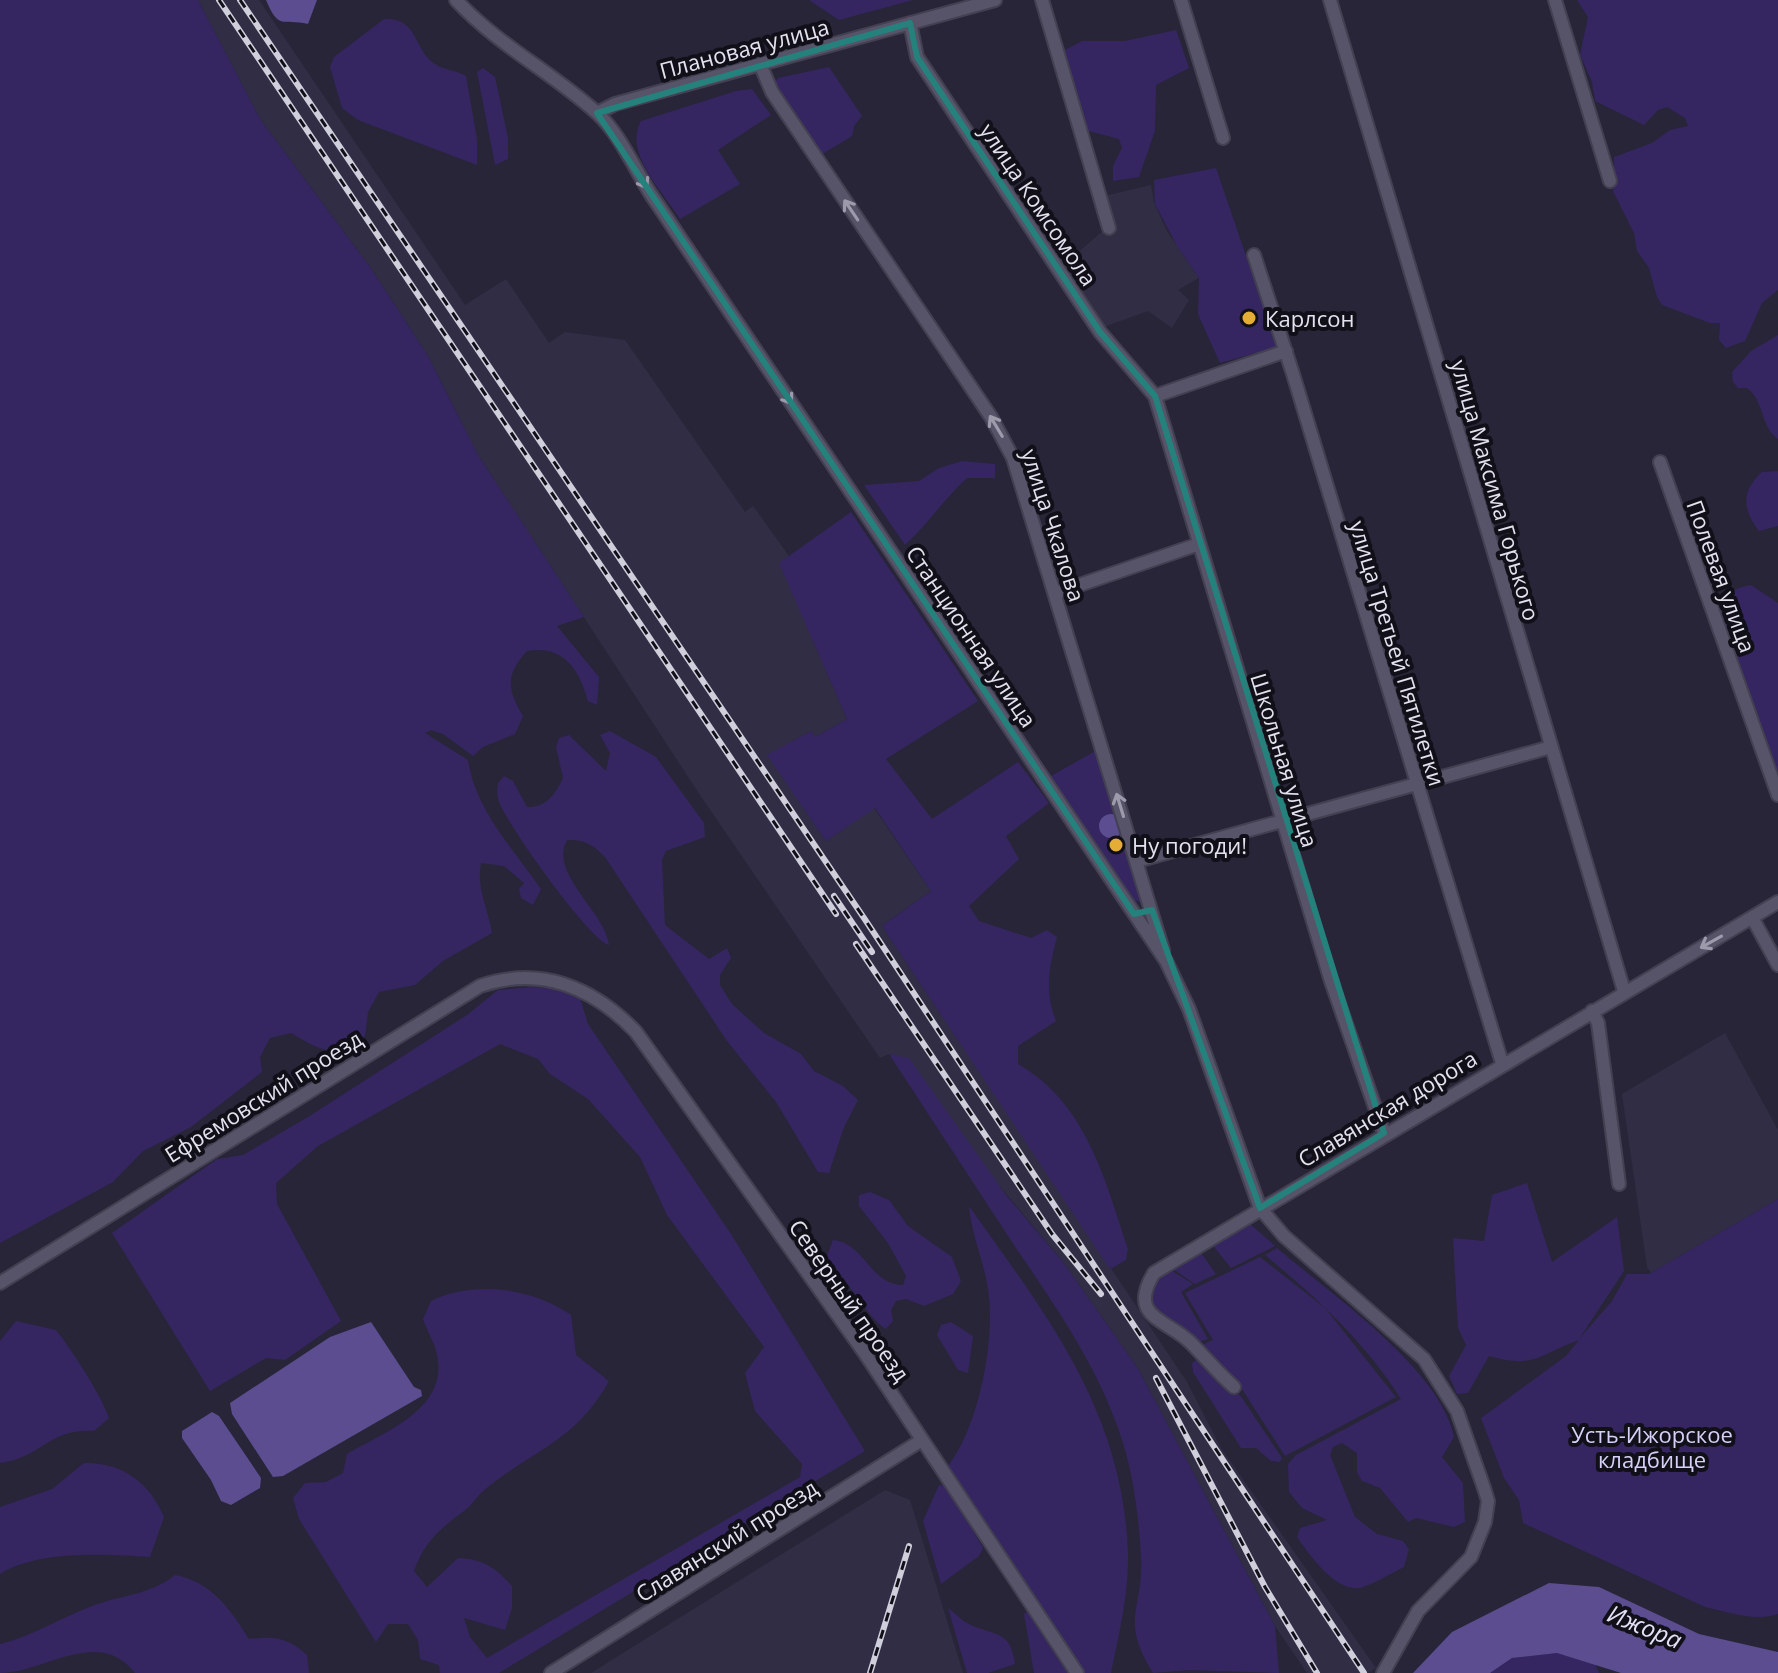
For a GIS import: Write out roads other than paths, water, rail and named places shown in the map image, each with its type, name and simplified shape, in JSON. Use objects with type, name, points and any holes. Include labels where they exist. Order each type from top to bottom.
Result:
[{"type":"street","name":"Станционная улица","points":[[456,0],[511,50],[597,113],[1166,961],[1189,1009],[1260,1208]]},
{"type":"street","name":"Плановая улица","points":[[597,113],[615,104],[910,23],[964,4],[995,0]]},
{"type":"street","points":[[1042,0],[1109,228]]},
{"type":"street","points":[[1181,0],[1223,138]]},
{"type":"street","name":"улица Максима Горького","points":[[1330,0],[1624,991]]},
{"type":"street","points":[[1555,0],[1610,181]]},
{"type":"street","name":"улица Комсомола","points":[[910,23],[917,57],[1100,332],[1155,396]]},
{"type":"street","name":"улица Чкалова","points":[[760,64],[772,92],[1004,439],[1022,480],[1166,961]]},
{"type":"street","name":"улица Третьей Пятилетки","points":[[1254,255],[1286,351],[1502,1063]]},
{"type":"street","points":[[1155,396],[1286,351]]},
{"type":"street","name":"Школьная улица","points":[[1155,396],[1331,981],[1384,1133]]},
{"type":"street","name":"Полевая улица","points":[[1660,462],[1778,795]]},
{"type":"street","points":[[1056,593],[1199,544]]},
{"type":"street","points":[[1137,861],[1551,747]]},
{"type":"street","name":"Славянская дорога","points":[[1234,1387],[1187,1339],[1159,1323],[1147,1310],[1145,1287],[1154,1273],[1384,1133],[1778,902]]},
{"type":"street","points":[[1134,914],[1143,914],[1151,908]]},
{"type":"street","points":[[1753,919],[1778,965]]},
{"type":"street","name":"Ефремовский проезд","points":[[0,1283],[467,993],[514,977],[559,981]]},
{"type":"street","name":"Северный проезд","points":[[559,981],[597,997],[636,1032],[864,1352],[1077,1673]]},
{"type":"street","points":[[1592,1011],[1598,1023],[1619,1184]]},
{"type":"street","points":[[1260,1208],[1284,1236],[1424,1359],[1457,1411],[1488,1501],[1485,1522],[1471,1557],[1418,1611],[1383,1673]]},
{"type":"street","name":"Славянский проезд","points":[[551,1673],[922,1440]]},
{"type":"water","points":[[266,0],[317,0],[308,24],[278,20]]},
{"type":"water","points":[[1111,814],[1122,821],[1123,826],[1116,837],[1111,838],[1100,831],[1099,826],[1106,815]]},
{"type":"water","points":[[371,1322],[414,1387],[421,1390],[422,1396],[283,1476],[273,1477],[232,1414],[230,1403],[330,1337]]},
{"type":"water","points":[[212,1412],[219,1416],[261,1478],[260,1488],[231,1505],[221,1501],[211,1480],[182,1438],[182,1431]]},
{"type":"water","name":"Ижора","points":[[1549,1583],[1599,1587],[1699,1634],[1778,1652],[1778,1673],[1621,1673],[1557,1653],[1512,1658],[1490,1673],[1413,1673],[1452,1632]]},
{"type":"railway","points":[[219,0],[836,914]]},
{"type":"railway","points":[[240,0],[864,918],[1364,1673]]},
{"type":"railway","points":[[834,896],[872,952]]},
{"type":"railway","points":[[856,944],[1052,1234],[1101,1294]]},
{"type":"railway","points":[[1156,1378],[1265,1587],[1317,1673]]},
{"type":"railway","points":[[870,1673],[909,1546]]},
{"type":"place","name":"Карлсон","points":[[1249,318]]},
{"type":"place","name":"Ну погоди!","points":[[1116,845]]},
{"type":"park label","name":"Усть-Ижорское кладбище","points":[[1652,1446]]}]
